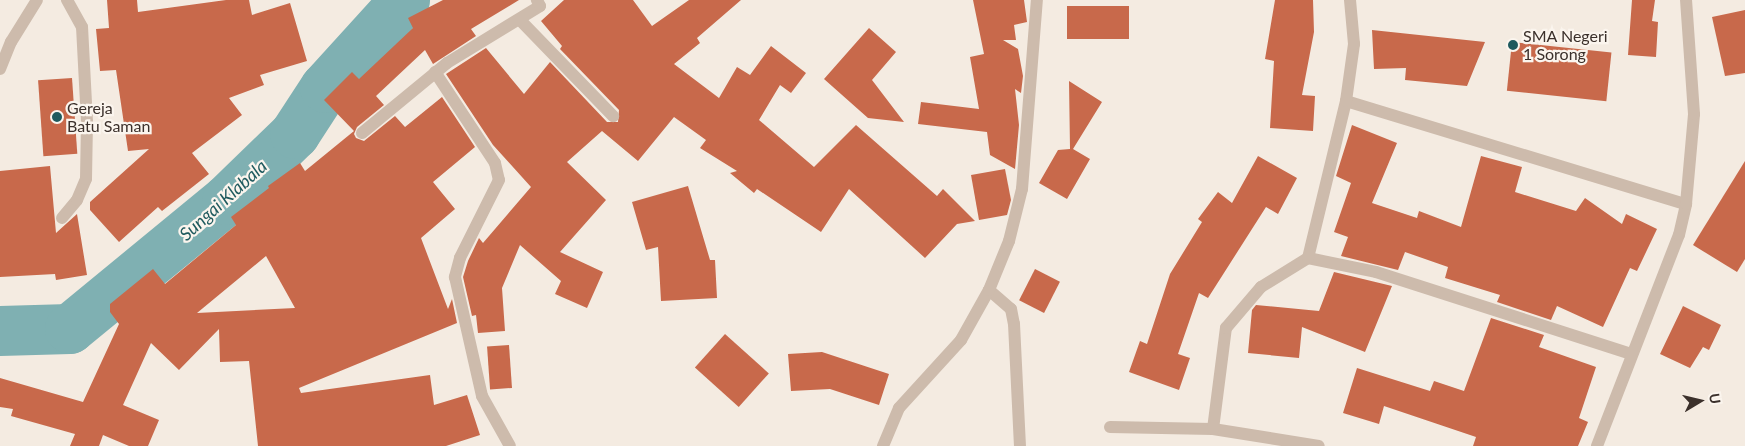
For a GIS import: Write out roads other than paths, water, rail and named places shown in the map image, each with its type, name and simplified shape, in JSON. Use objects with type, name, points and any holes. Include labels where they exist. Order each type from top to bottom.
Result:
[{"type":"street","points":[[0,69],[11,42],[37,0]]},
{"type":"street","points":[[62,218],[76,200],[86,179],[87,122],[82,27],[67,0]]},
{"type":"street","points":[[884,446],[899,408],[961,340],[989,290],[1009,241],[1022,189],[1037,0]]},
{"type":"street","points":[[1308,258],[1346,101],[1354,44],[1350,0]]},
{"type":"street","points":[[1597,446],[1631,354],[1676,244],[1686,204],[1694,114],[1686,0]]},
{"type":"street","points":[[362,133],[435,72],[520,20],[542,2]]},
{"type":"street","points":[[520,20],[613,116]]},
{"type":"street","points":[[435,72],[495,163],[499,180],[460,258],[455,277],[482,396],[510,446]]},
{"type":"street","points":[[1346,101],[1686,204]]},
{"type":"street","points":[[1213,429],[1226,328],[1261,287],[1308,258],[1376,272],[1631,354]]},
{"type":"street","points":[[989,290],[1011,309],[1014,324],[1020,446]]},
{"type":"street","points":[[1110,427],[1213,429],[1319,446]]},
{"type":"waterway","name":"Sungai Klabala","points":[[0,331],[70,329],[227,200],[295,134],[325,88],[405,0]]},
{"type":"place","name":"SMA Negeri 1 Sorong","points":[[1513,45]]},
{"type":"place","name":"Gereja Batu Saman","points":[[57,117]]}]
